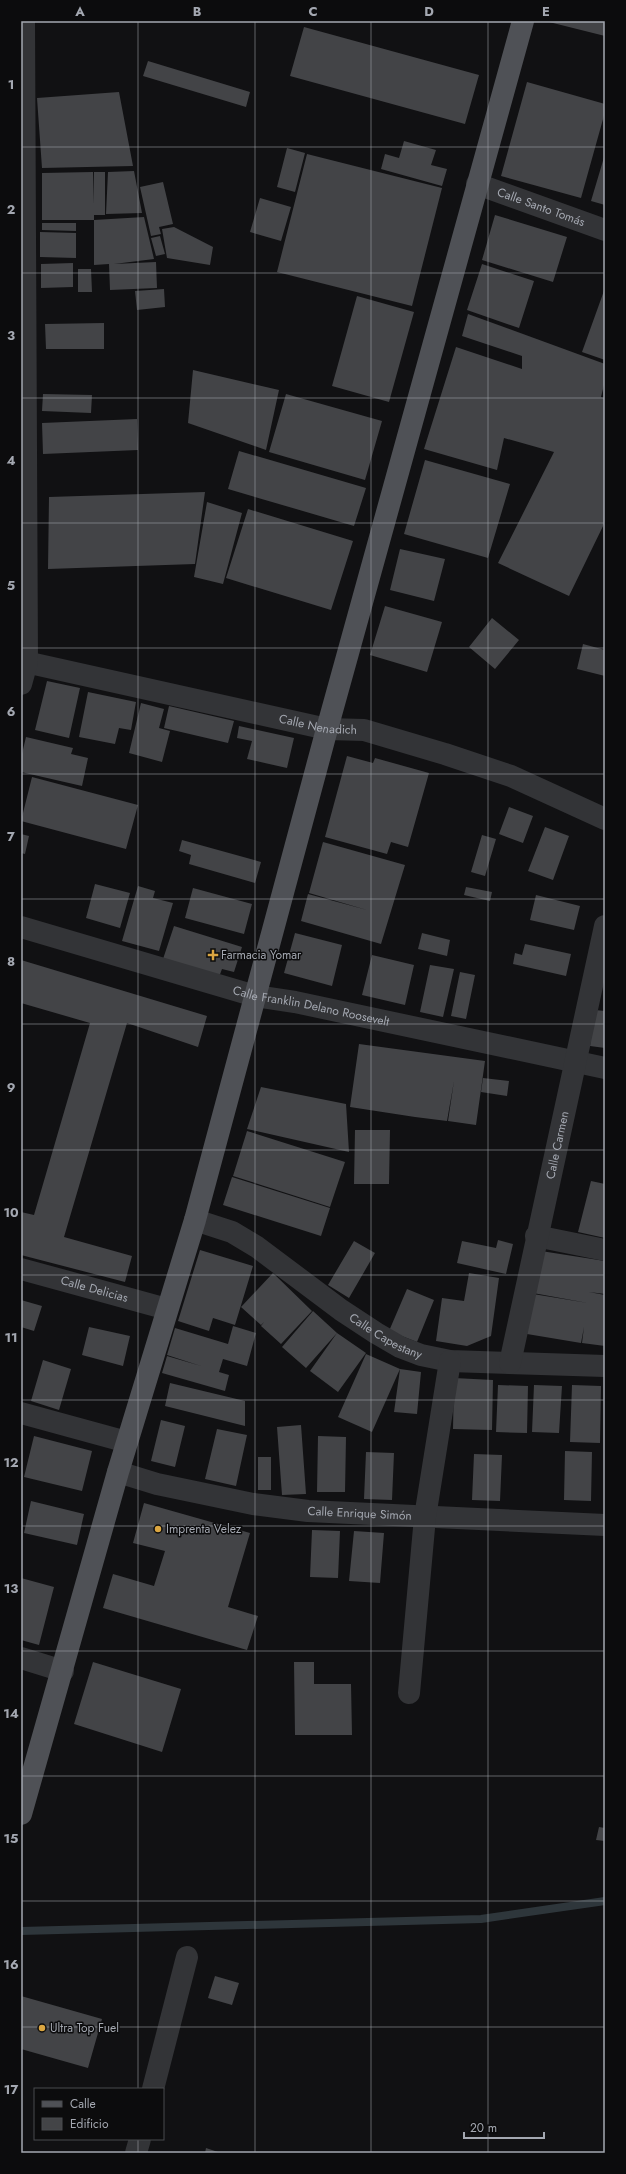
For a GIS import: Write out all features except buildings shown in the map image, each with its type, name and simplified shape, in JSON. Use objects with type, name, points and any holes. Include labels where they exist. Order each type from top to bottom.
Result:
[{"type":"main road","points":[[21,1814],[63,1671],[118,1472],[195,1220],[476,184],[523,21]]},
{"type":"street","points":[[21,684],[24,662],[22,137],[24,21]]},
{"type":"street","name":"Calle Santo Tomás","points":[[476,184],[605,230]]},
{"type":"street","name":"Calle Nenadich","points":[[24,662],[327,729],[364,730],[445,754],[511,776],[605,820]]},
{"type":"street","name":"Calle Carmen","points":[[510,1363],[536,1236],[605,926]]},
{"type":"street","name":"Calle Franklin Delano Roosevelt","points":[[21,927],[255,996],[296,1002],[605,1068]]},
{"type":"street","name":"Calle Capestany","points":[[195,1220],[232,1232],[257,1247],[341,1310],[400,1347],[450,1361],[605,1366]]},
{"type":"street","points":[[536,1236],[605,1250]]},
{"type":"street","name":"Calle Delicias","points":[[21,1269],[167,1309]]},
{"type":"street","points":[[409,1693],[425,1517],[450,1361]]},
{"type":"street","points":[[21,1413],[128,1442]]},
{"type":"street","name":"Calle Enrique Simón","points":[[118,1472],[157,1484],[253,1504],[308,1511],[605,1525]]},
{"type":"street","points":[[21,1658],[63,1671]]},
{"type":"street","points":[[153,2088],[187,1957]]},
{"type":"street","points":[[136,2153],[140,2140]]},
{"type":"waterway","points":[[21,1931],[481,1919],[605,1901]]},
{"type":"place","name":"Farmacia Yomar","points":[[213,955]]},
{"type":"place","name":"Imprenta Velez","points":[[158,1529]]},
{"type":"place","name":"Ultra Top Fuel","points":[[42,2028]]}]
